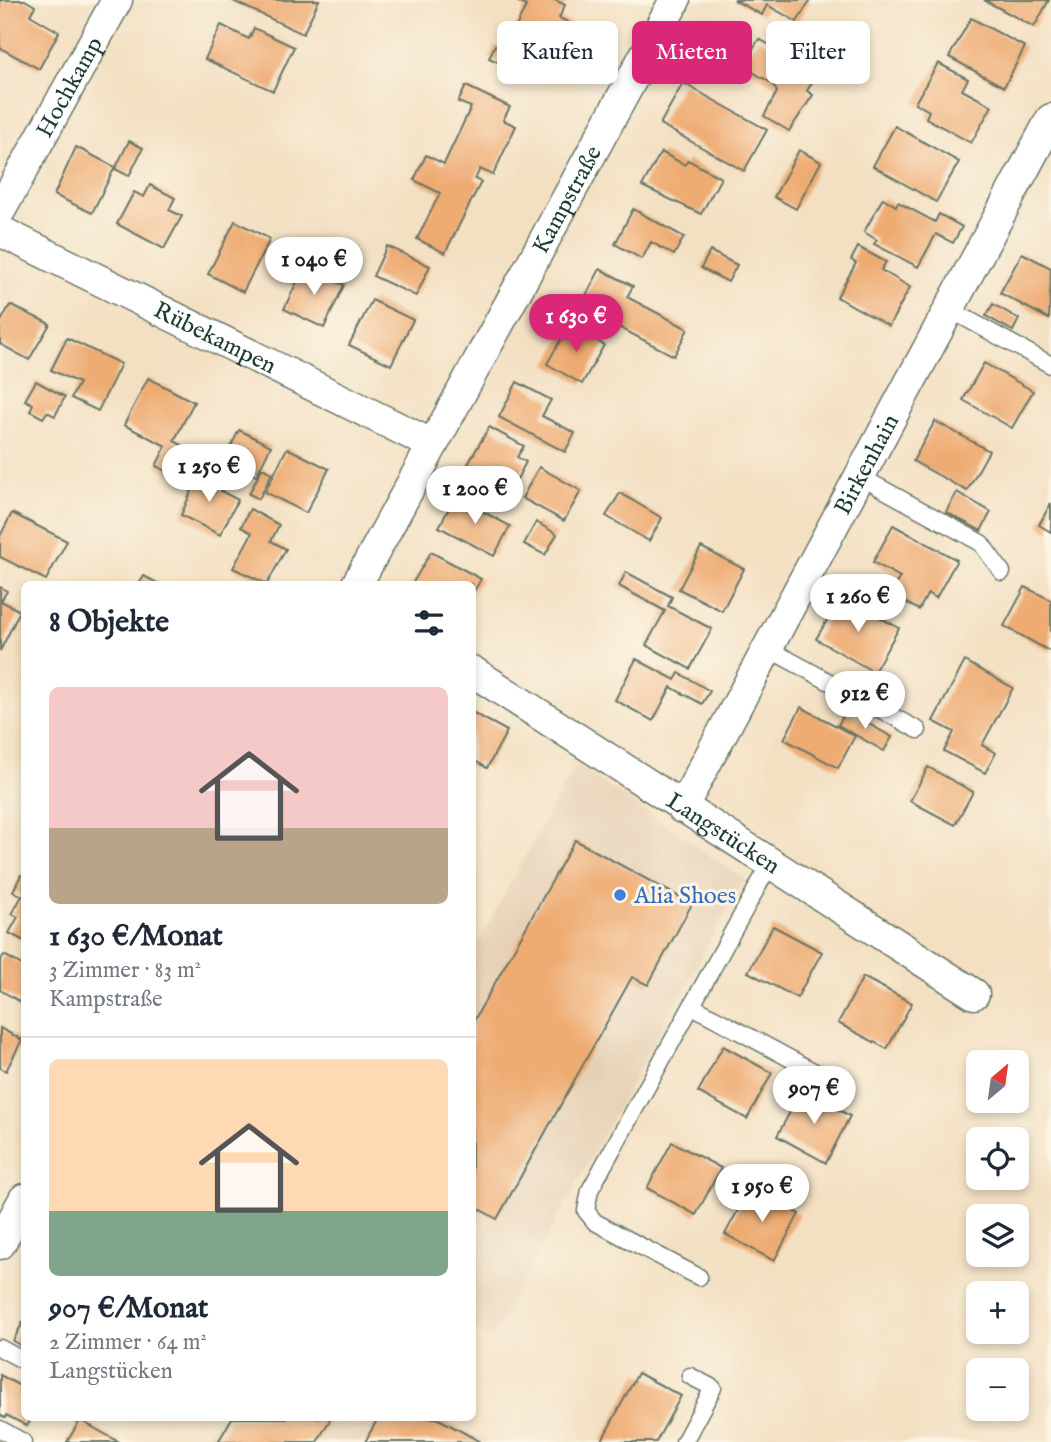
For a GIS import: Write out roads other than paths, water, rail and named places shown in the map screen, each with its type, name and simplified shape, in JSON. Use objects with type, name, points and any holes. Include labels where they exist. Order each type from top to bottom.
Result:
[{"type":"street","name":"Hochkamp","points":[[0,211],[117,0]]},
{"type":"street","name":"Kampstraße","points":[[359,581],[675,0]]},
{"type":"street","name":"Birkenhain","points":[[682,808],[949,309],[1047,136]]},
{"type":"street","name":"Rübekampen","points":[[0,231],[431,444]]},
{"type":"street","name":"Langstücken","points":[[476,674],[974,994]]},
{"type":"street","points":[[0,1244],[21,1205]]},
{"type":"lane","points":[[949,309],[1051,365]]},
{"type":"lane","points":[[859,476],[981,543],[1002,572]]},
{"type":"lane","points":[[767,648],[918,730]]},
{"type":"lane","points":[[699,1277],[595,1222],[586,1210],[590,1190],[771,864]]},
{"type":"lane","points":[[692,1006],[815,1072]]},
{"type":"lane","points":[[0,1348],[21,1359]]},
{"type":"lane","points":[[684,1442],[713,1388],[690,1376]]},
{"type":"lane","points":[[0,1429],[23,1442]]},
{"type":"place","name":"Alia Shoes","points":[[620,895]]}]
